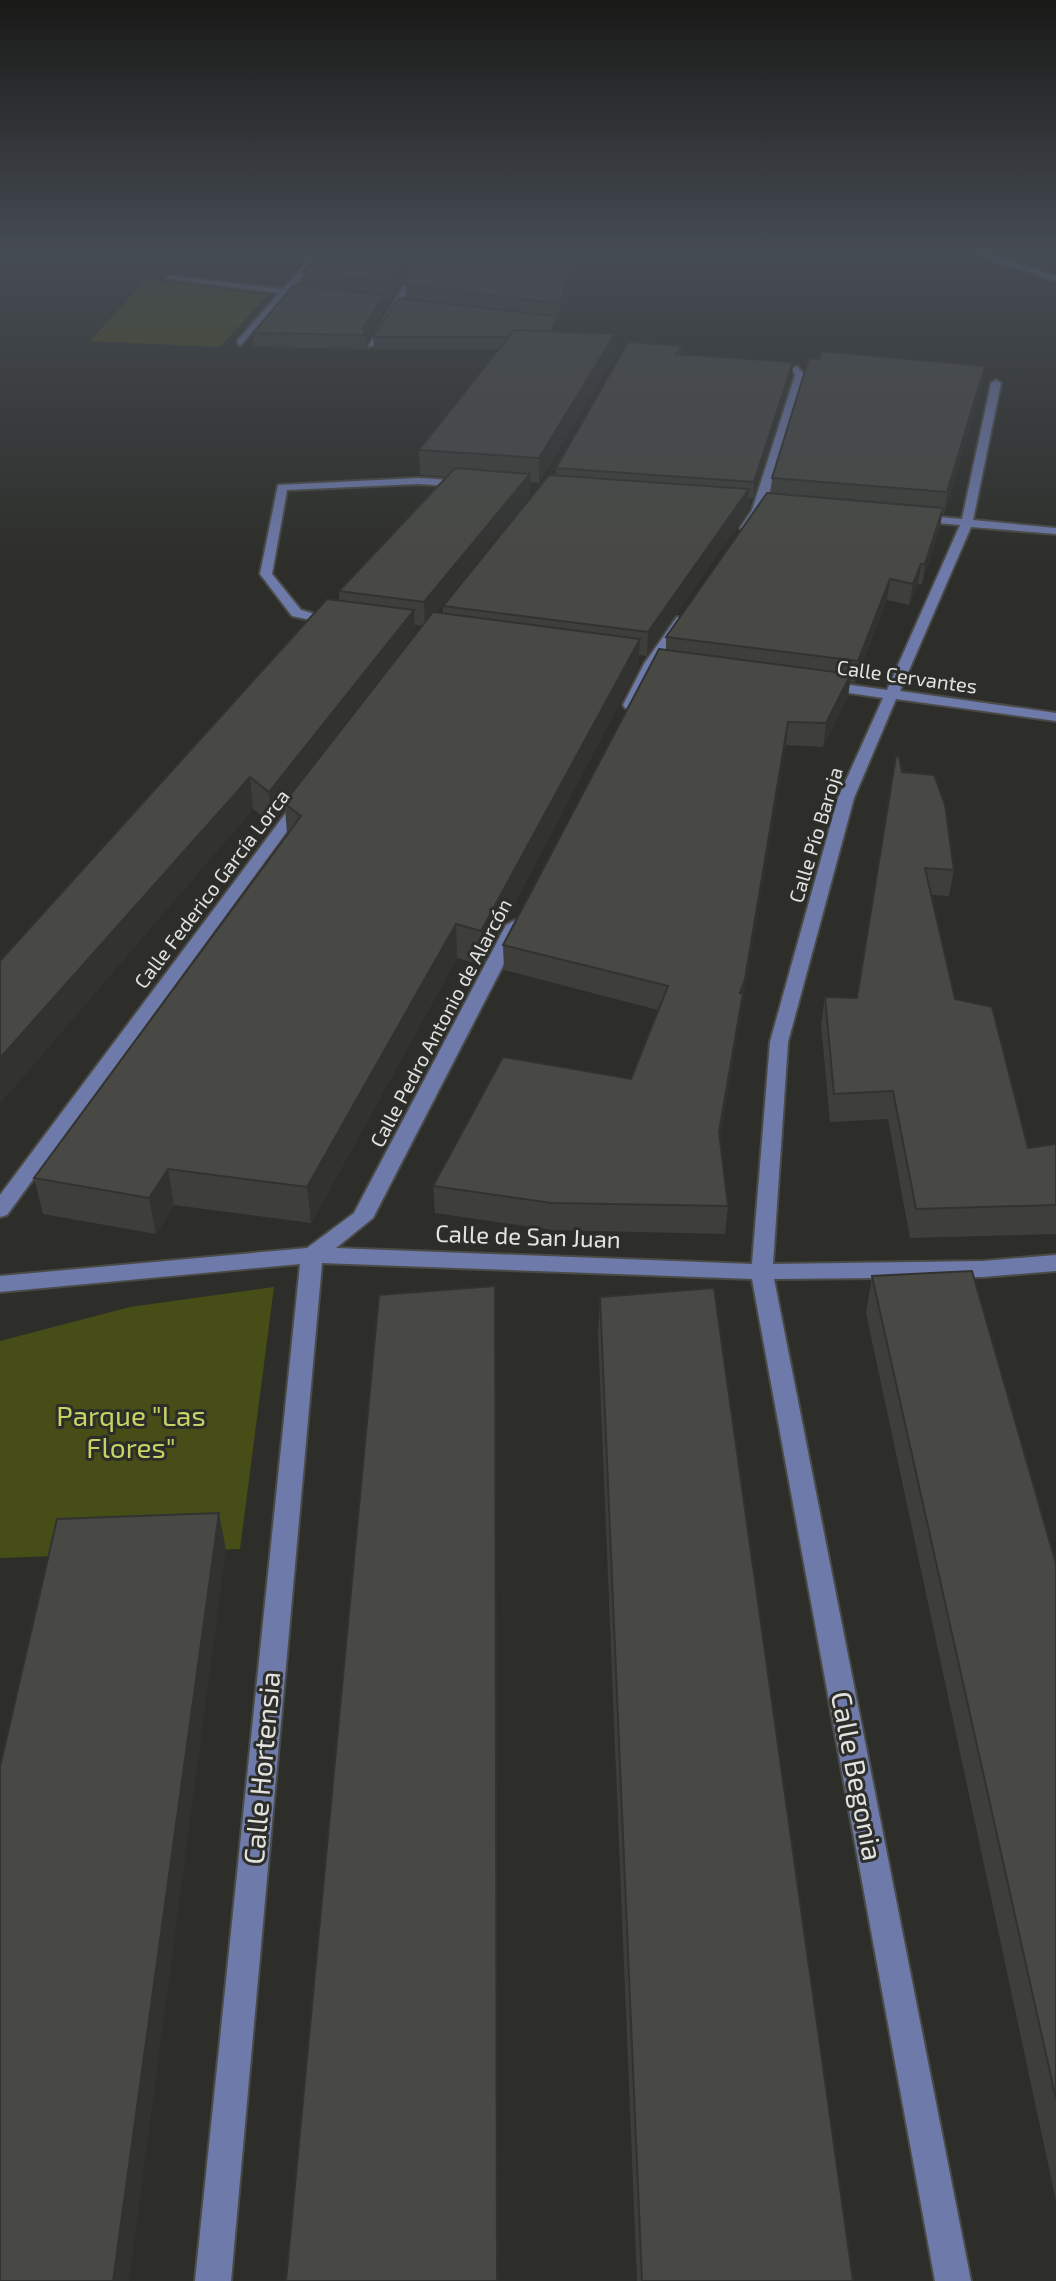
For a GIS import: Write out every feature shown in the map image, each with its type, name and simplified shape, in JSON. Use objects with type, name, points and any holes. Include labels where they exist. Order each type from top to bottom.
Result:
[{"type":"street","points":[[740,536],[758,510],[800,375],[797,369]]},
{"type":"street","name":"Calle Pío Baroja","points":[[762,1272],[779,1042],[846,798],[967,523],[996,383]]},
{"type":"street","points":[[354,624],[297,613],[266,574],[282,487],[418,481],[481,486]]},
{"type":"street","points":[[907,517],[1056,531]]},
{"type":"street","points":[[622,719],[651,664],[695,600]]},
{"type":"street","name":"Calle Cervantes","points":[[802,683],[1056,717]]},
{"type":"street","name":"Calle Federico García Lorca","points":[[0,1210],[317,782]]},
{"type":"street","name":"Calle Pedro Antonio de Alarcón","points":[[312,1255],[362,1218],[521,913]]},
{"type":"street","name":"Calle de San Juan","points":[[0,1284],[312,1255],[762,1272],[983,1269],[1056,1263]]},
{"type":"street","name":"Calle Hortensia","points":[[213,2281],[312,1255]]},
{"type":"street","name":"Calle Begonia","points":[[762,1272],[953,2281]]},
{"type":"green space","name":"Parque \"Las Flores\"","points":[[274,1287],[240,1549],[0,1558],[0,1341],[130,1307]]},
{"type":"building","points":[[492,357],[601,357],[539,458],[419,450]]},
{"type":"building","points":[[619,357],[726,357],[793,362],[754,482],[556,468]]},
{"type":"building","points":[[891,357],[985,366],[947,492],[772,478],[809,358]]},
{"type":"building","points":[[455,468],[530,474],[424,602],[339,591]]},
{"type":"building","points":[[549,475],[749,489],[648,632],[443,606]]},
{"type":"building","points":[[767,493],[943,508],[925,564],[921,564],[913,584],[890,579],[858,661],[666,637]]},
{"type":"building","points":[[327,599],[414,610],[269,792],[250,777],[0,1058],[0,961]]},
{"type":"building","points":[[433,612],[640,639],[481,931],[456,924],[307,1187],[168,1169],[149,1198],[34,1178],[301,816],[284,803]]},
{"type":"building","points":[[659,649],[851,674],[826,723],[788,722],[719,1132],[728,1206],[552,1203],[433,1186],[503,1057],[631,1079],[668,986],[503,945]]},
{"type":"building","points":[[896,756],[899,756],[902,772],[934,775],[945,805],[954,870],[925,868],[955,999],[992,1007],[1028,1148],[1056,1144],[1056,1205],[916,1209],[893,1091],[834,1094],[825,997],[857,998]]},
{"type":"building","points":[[972,1271],[1056,1564],[1056,2099],[872,1276]]},
{"type":"building","points":[[495,1286],[497,2281],[286,2281],[379,1295]]},
{"type":"building","points":[[714,1288],[853,2281],[642,2281],[600,1297]]},
{"type":"building","points":[[219,1513],[113,2281],[0,2281],[0,1767],[57,1519]]}]
